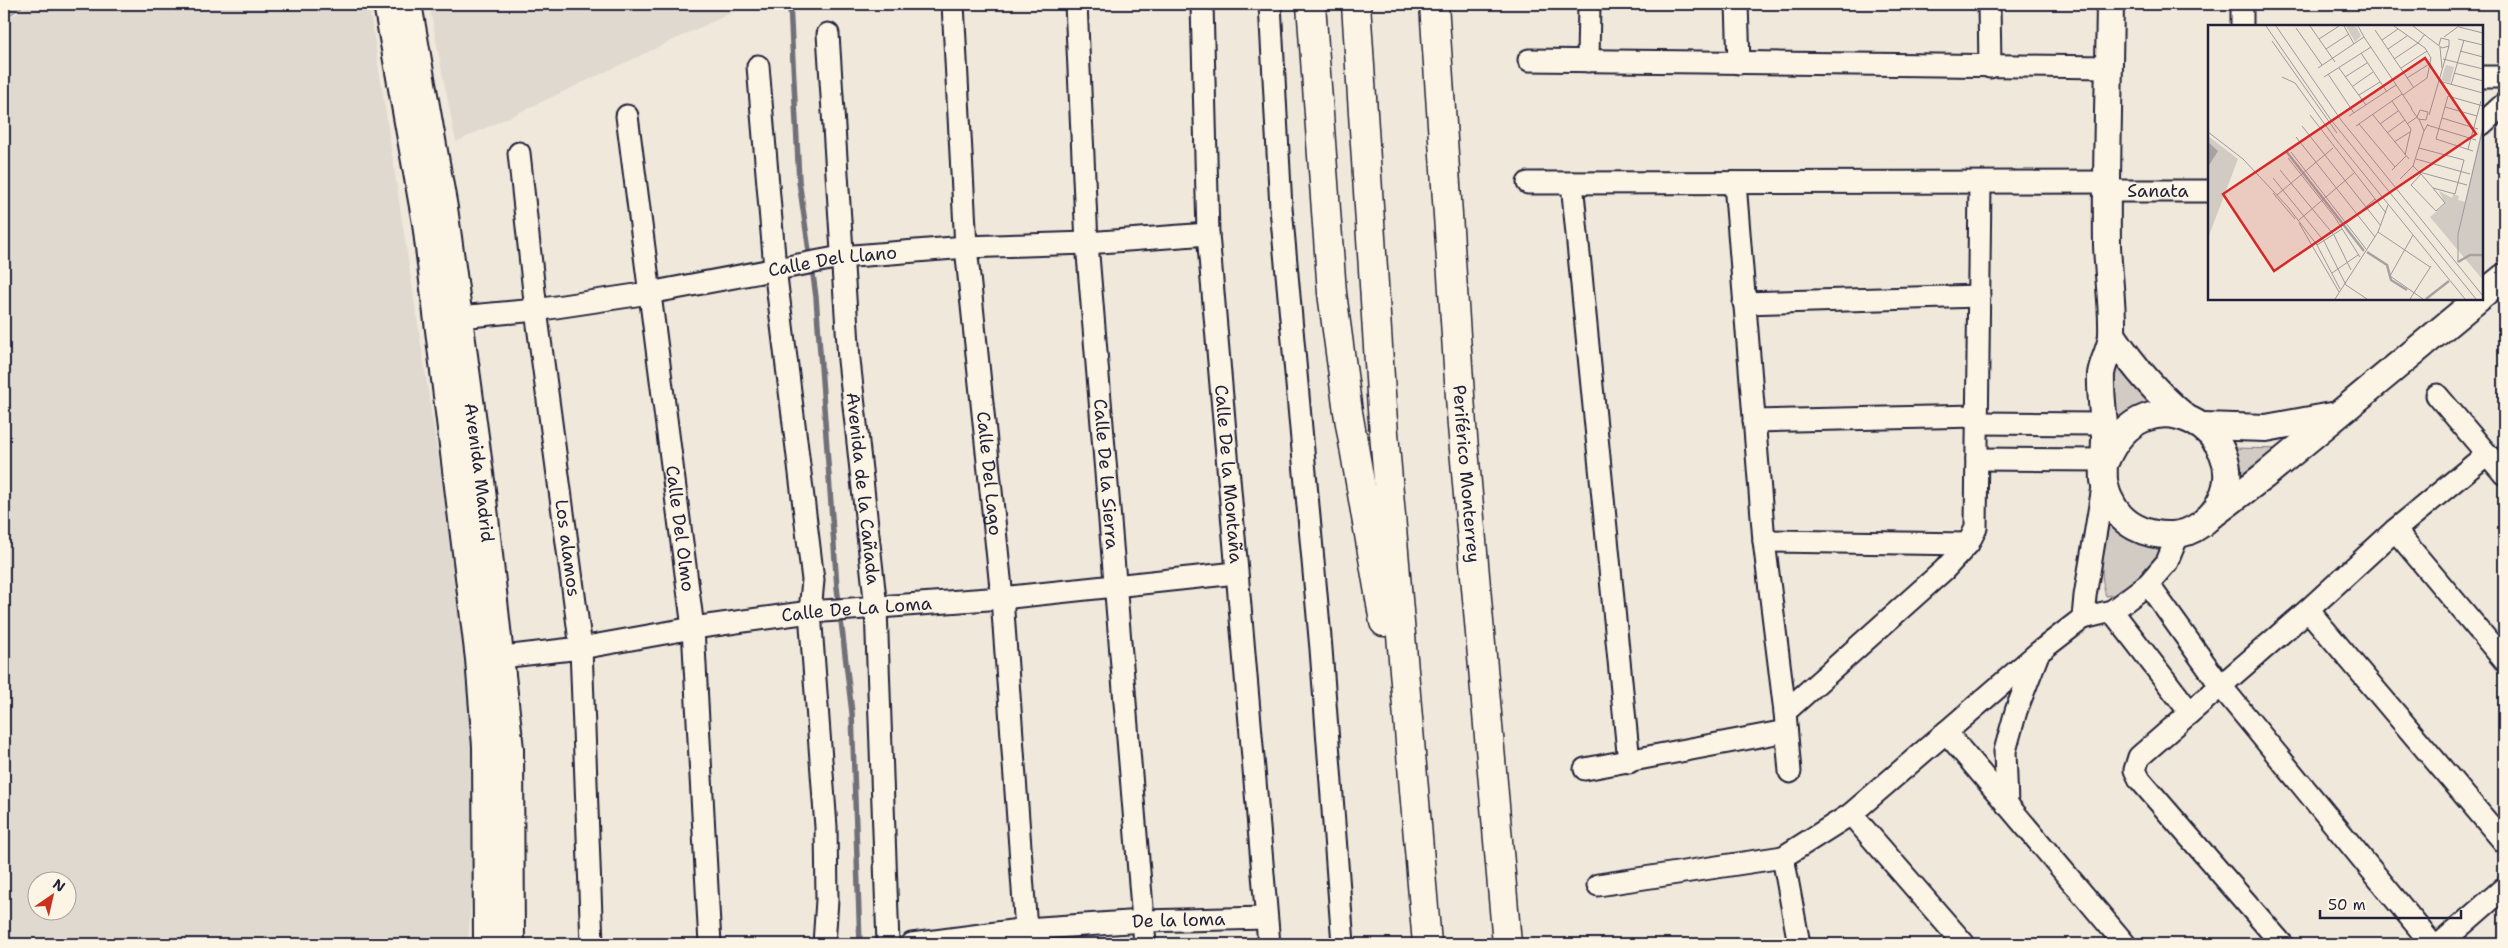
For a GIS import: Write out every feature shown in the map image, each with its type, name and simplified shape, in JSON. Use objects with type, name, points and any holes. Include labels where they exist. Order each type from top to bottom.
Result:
[{"type":"highway","points":[[1311,4],[1332,293],[1348,412],[1387,641],[1391,657],[1404,686]]},
{"type":"highway","points":[[1356,4],[1382,409],[1427,944]]},
{"type":"highway","name":"Periférico Monterrey","points":[[1434,4],[1462,426],[1507,944]]},
{"type":"street","name":"Avenida Madrid","points":[[387,4],[426,223],[489,658],[510,749],[511,944]]},
{"type":"street","name":"Avenida Madrid","points":[[408,4],[444,208],[481,480],[489,658],[486,746],[487,944]]},
{"type":"street","name":"Calle Del Lago","points":[[954,4],[966,247],[1002,598],[1027,937]]},
{"type":"street","name":"Calle De la Sierra","points":[[1076,4],[1087,243],[1145,944]]},
{"type":"street","name":"Calle De la Montaña","points":[[1202,4],[1208,234],[1268,944]]},
{"type":"street","points":[[1270,4],[1281,208],[1321,649],[1343,944]]},
{"type":"street","points":[[1588,61],[1589,4]]},
{"type":"street","points":[[1737,4],[1739,64]]},
{"type":"street","points":[[1989,4],[1990,67]]},
{"type":"street","points":[[2110,4],[2107,246],[2113,336],[2101,374],[2105,470],[2110,500],[2117,511],[2137,529],[2156,536],[2178,535],[2195,529],[2264,476],[2477,300]]},
{"type":"street","points":[[2242,4],[2242,25]]},
{"type":"street","name":"Avenida de la Cañada","points":[[828,34],[836,258],[856,446],[870,608],[888,944]]},
{"type":"street","points":[[1529,60],[2109,67]]},
{"type":"street","points":[[758,66],[775,268],[817,612],[826,827],[827,900],[824,944]]},
{"type":"street","points":[[2483,77],[2504,77]]},
{"type":"street","points":[[2483,123],[2504,104]]},
{"type":"street","name":"Calle Del Olmo","points":[[627,116],[693,628],[710,944]]},
{"type":"street","name":"Los alamos","points":[[520,153],[536,310],[581,648],[592,944]]},
{"type":"street","points":[[1585,769],[1629,762],[1786,722],[1944,570],[1968,544],[1976,528],[1980,182]]},
{"type":"street","name":"Sanata","points":[[1528,183],[1980,182],[2208,191]]},
{"type":"street","points":[[1572,183],[1629,762]]},
{"type":"street","points":[[1736,183],[1764,541],[1786,722],[1790,772]]},
{"type":"street","name":"Calle Del Llano","points":[[459,317],[536,310],[649,293],[836,258],[966,247],[1087,243],[1208,234]]},
{"type":"street","points":[[1744,302],[1979,296]]},
{"type":"street","points":[[2113,336],[2133,366],[2152,388],[2194,422],[2219,448],[2225,460],[2227,480],[2222,500],[2211,516]]},
{"type":"street","points":[[2438,396],[2504,474]]},
{"type":"street","points":[[2083,618],[2105,470],[2114,442],[2127,427],[2145,417],[2165,414],[2194,422],[2266,428],[2336,416]]},
{"type":"street","points":[[1754,421],[1978,420],[2104,424]]},
{"type":"street","points":[[2282,944],[2137,774],[2136,764],[2141,754],[2189,711],[2308,610],[2396,530],[2487,454]]},
{"type":"street","points":[[1977,459],[2105,470]]},
{"type":"street","points":[[2396,530],[2504,660]]},
{"type":"street","points":[[1598,885],[1783,857],[1851,814],[2038,652],[2083,618],[2112,611],[2148,584],[2167,562],[2178,535]]},
{"type":"street","points":[[1764,541],[1968,544]]},
{"type":"street","name":"Calle De La Loma","points":[[489,658],[581,648],[693,628],[817,612],[1002,598],[1236,573]]},
{"type":"street","points":[[2148,584],[2220,686],[2432,944]]},
{"type":"street","points":[[2308,610],[2504,842]]},
{"type":"street","points":[[2112,611],[2189,711]]},
{"type":"street","points":[[2007,805],[2005,752],[2016,710],[2038,652]]},
{"type":"street","points":[[1946,732],[2124,944]]},
{"type":"street","points":[[1851,814],[1964,944]]},
{"type":"street","points":[[1783,857],[1800,942]]},
{"type":"street","points":[[2440,944],[2504,888]]},
{"type":"street","name":"De la loma","points":[[912,944],[1027,937],[1142,921],[1266,918]]},
{"type":"shaded area","points":[[4,4],[26,4],[4,19]]},
{"type":"shaded area","points":[[30,4],[369,4],[482,744],[468,944],[4,944],[4,22]]},
{"type":"shaded area","points":[[429,4],[750,4],[456,142]]},
{"type":"shaded area","points":[[2122,367],[2160,410],[2118,431],[2109,371]]},
{"type":"shaded area","points":[[2230,448],[2284,449],[2239,486]]},
{"type":"shaded area","points":[[2110,523],[2165,553],[2124,593],[2106,596],[2102,568]]},
{"type":"waterway","points":[[790,4],[799,181],[810,258]]},
{"type":"waterway","points":[[812,267],[816,297],[837,587],[852,713],[860,944]]}]
